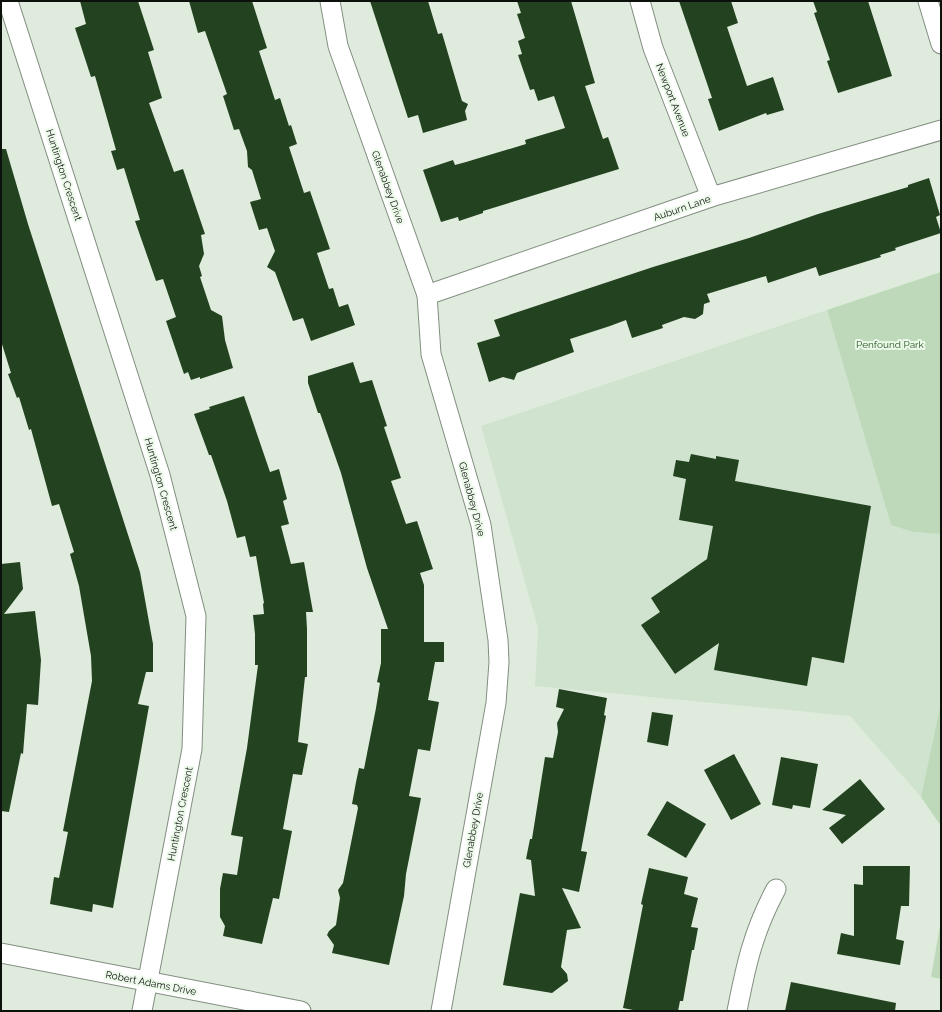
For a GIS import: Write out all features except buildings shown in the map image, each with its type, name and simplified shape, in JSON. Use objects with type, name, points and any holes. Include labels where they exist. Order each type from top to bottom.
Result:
[{"type":"street","name":"Huntington Crescent","points":[[8,1],[160,475],[196,616],[192,749],[142,1011]]},
{"type":"street","name":"Glenabbey Drive","points":[[330,1],[338,46],[427,295],[431,354],[481,525],[498,640],[499,662],[496,703],[441,1011]]},
{"type":"street","name":"Newport Avenue","points":[[640,1],[653,48],[711,197]]},
{"type":"street","points":[[928,1],[941,44]]},
{"type":"street","name":"Auburn Lane","points":[[427,295],[711,197],[941,130]]},
{"type":"street","points":[[737,1011],[748,954],[762,916],[776,889]]},
{"type":"street","name":"Robert Adams Drive","points":[[1,953],[301,1011]]},
{"type":"shaded area","points":[[827,310],[891,525],[913,532],[941,534],[941,702],[921,797],[850,716],[535,686],[538,628],[481,426]]},
{"type":"green space","name":"Penfound Park","points":[[941,272],[941,534],[913,532],[891,525],[827,310]]},
{"type":"green space","points":[[941,702],[941,826],[921,797]]},
{"type":"green space","points":[[941,920],[941,979],[931,977]]}]
